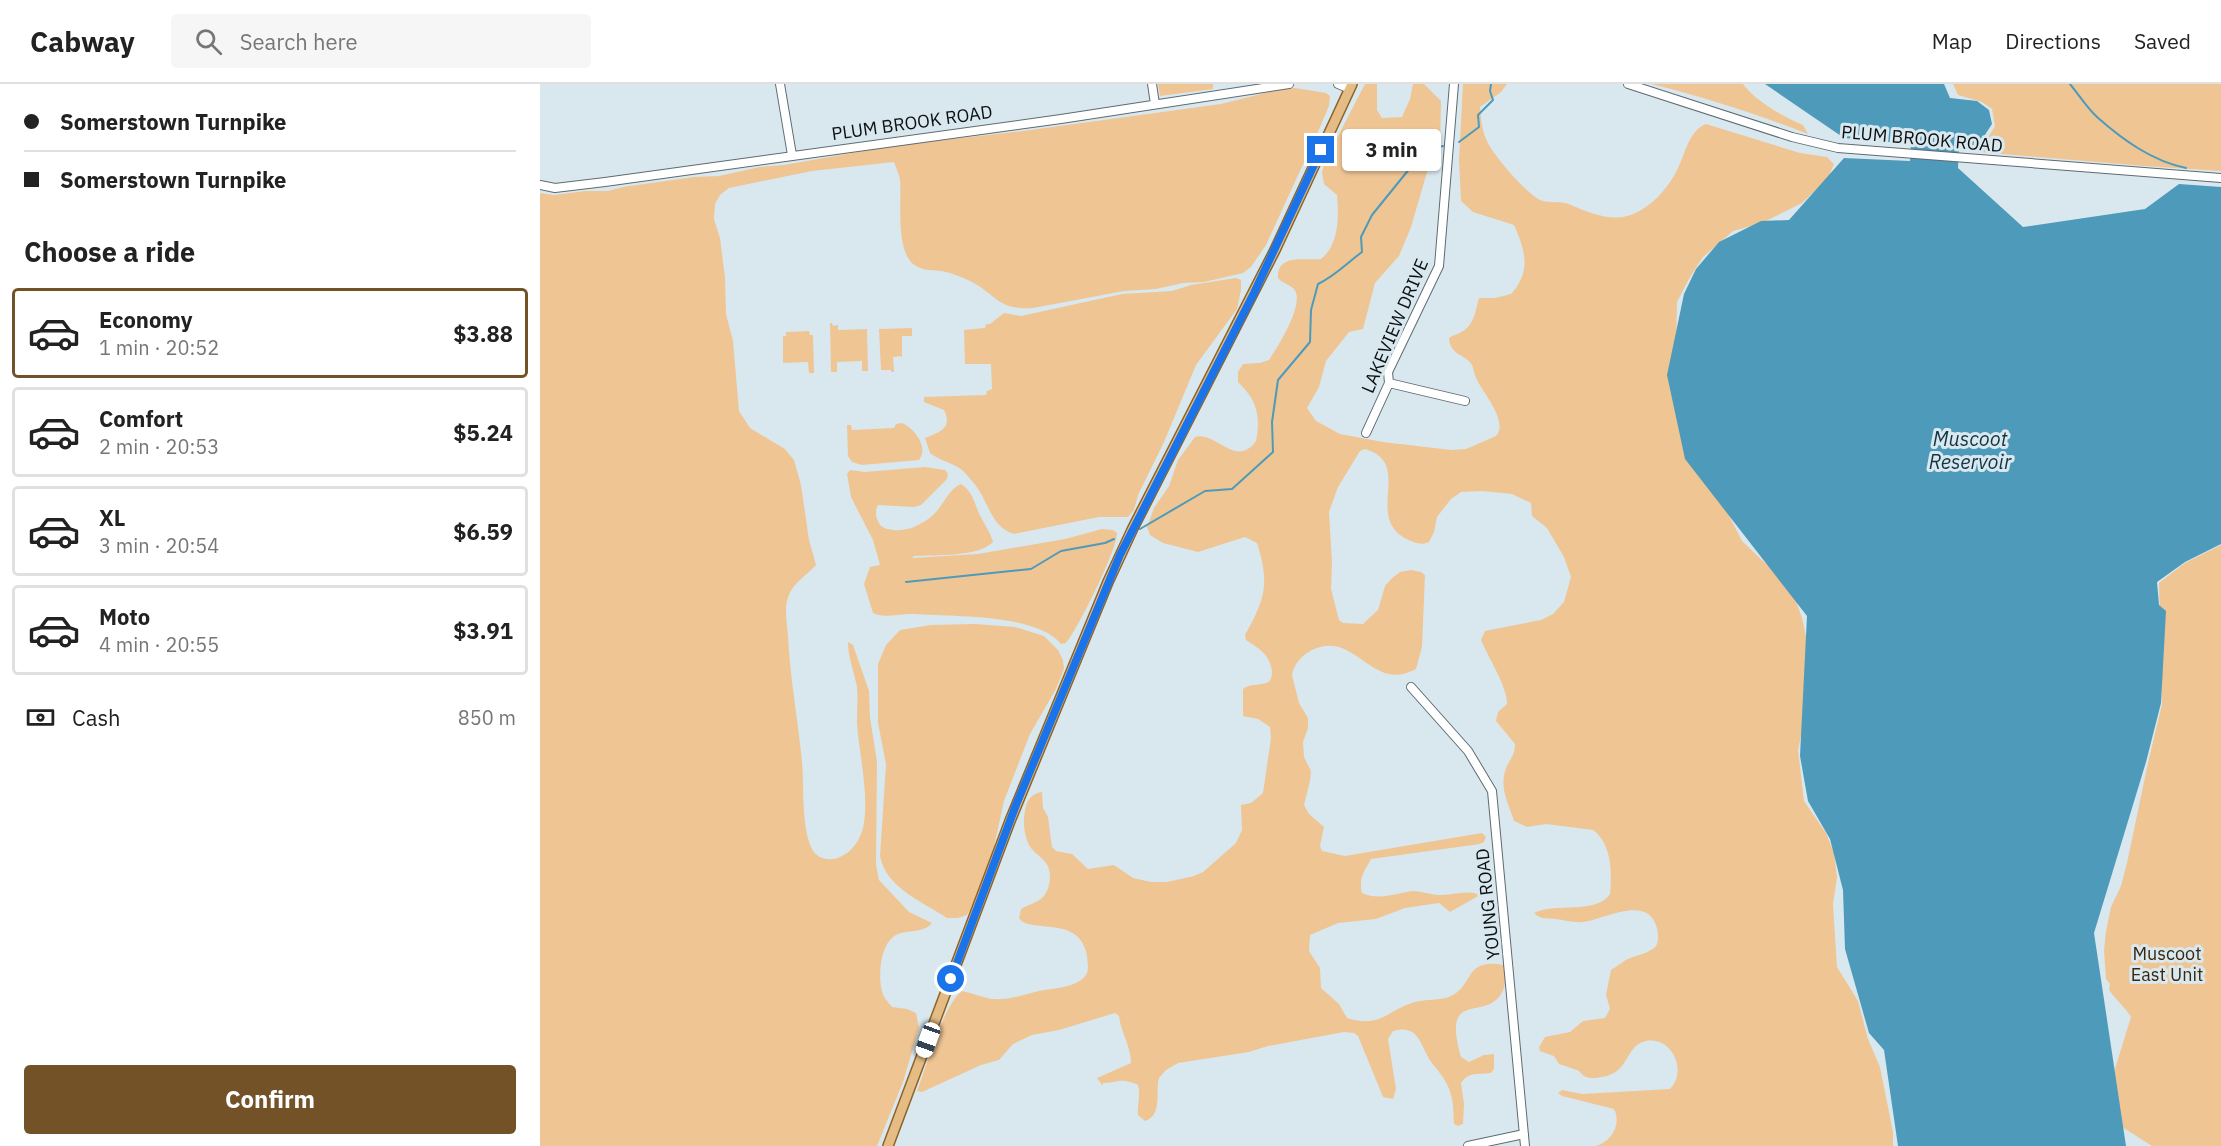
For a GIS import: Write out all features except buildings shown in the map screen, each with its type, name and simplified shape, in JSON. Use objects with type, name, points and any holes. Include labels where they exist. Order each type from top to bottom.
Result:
[{"type":"main road","points":[[888,1146],[1010,821],[1120,555],[1270,261],[1351,87]]},
{"type":"street","points":[[780,84],[792,155]]},
{"type":"street","points":[[1152,84],[1155,104]]},
{"type":"street","name":"PLUM BROOK ROAD","points":[[540,185],[555,188],[605,182],[1155,104],[1256,86],[1289,84]]},
{"type":"street","points":[[1338,84],[1351,87]]},
{"type":"street","name":"LAKEVIEW DRIVE","points":[[1366,433],[1389,383],[1388,372],[1440,266],[1454,84]]},
{"type":"street","name":"PLUM BROOK ROAD","points":[[1628,84],[1815,143],[1839,148],[2221,178]]},
{"type":"street","points":[[1389,383],[1465,401]]},
{"type":"street","name":"YOUNG ROAD","points":[[1411,687],[1468,751],[1492,790],[1525,1146]]},
{"type":"street","points":[[1468,1146],[1524,1134]]},
{"type":"green space","points":[[1158,84],[1213,84],[1213,89],[1160,96]]},
{"type":"green space","points":[[1365,84],[1377,84],[1377,110],[1382,118],[1402,117],[1410,99],[1413,84],[1424,84],[1441,101],[1440,148],[1437,157],[1428,169],[1411,227],[1399,256],[1375,283],[1363,329],[1349,332],[1326,361],[1319,387],[1307,408],[1316,421],[1340,434],[1383,442],[1451,450],[1466,449],[1496,436],[1499,430],[1494,407],[1476,378],[1472,365],[1455,352],[1449,338],[1470,325],[1479,298],[1495,298],[1511,294],[1522,277],[1524,260],[1514,225],[1473,212],[1461,201],[1459,160],[1463,84],[1507,84],[1501,92],[1480,107],[1482,125],[1491,149],[1527,190],[1540,200],[1567,204],[1602,216],[1625,217],[1640,211],[1652,202],[1671,180],[1695,132],[1706,124],[1800,153],[1827,157],[1834,164],[1828,178],[1802,203],[1762,223],[1733,231],[1703,257],[1677,302],[1676,344],[1719,496],[1742,541],[1785,582],[1796,601],[1802,618],[1810,656],[1804,722],[1798,750],[1804,801],[1826,833],[1834,853],[1837,877],[1833,904],[1837,967],[1858,1001],[1868,1039],[1880,1067],[1893,1132],[1893,1146],[1595,1146],[1606,1141],[1614,1132],[1617,1121],[1614,1109],[1558,1093],[1562,1090],[1582,1094],[1670,1089],[1678,1072],[1674,1055],[1661,1043],[1643,1042],[1633,1049],[1617,1071],[1611,1075],[1591,1078],[1559,1064],[1554,1056],[1540,1051],[1539,1047],[1545,1037],[1570,1032],[1583,1021],[1605,1018],[1610,1009],[1606,995],[1611,970],[1626,960],[1653,949],[1658,942],[1657,928],[1652,918],[1644,912],[1635,910],[1579,922],[1539,917],[1534,913],[1553,908],[1585,906],[1604,900],[1610,894],[1609,859],[1604,843],[1593,830],[1546,824],[1527,827],[1514,821],[1503,780],[1514,753],[1515,744],[1496,721],[1498,712],[1507,704],[1506,697],[1501,681],[1481,640],[1485,631],[1541,620],[1553,614],[1564,602],[1571,577],[1564,557],[1547,528],[1532,516],[1531,503],[1512,494],[1483,491],[1461,492],[1451,499],[1437,517],[1434,532],[1429,542],[1425,544],[1411,541],[1396,532],[1389,520],[1387,507],[1389,479],[1387,467],[1380,456],[1365,449],[1360,451],[1338,487],[1329,512],[1331,589],[1339,620],[1343,623],[1363,624],[1378,610],[1385,586],[1392,578],[1400,572],[1411,570],[1421,572],[1425,575],[1422,647],[1416,669],[1405,674],[1395,675],[1378,670],[1336,646],[1312,650],[1299,660],[1292,675],[1299,703],[1308,718],[1308,728],[1303,742],[1304,757],[1311,771],[1304,805],[1309,814],[1324,827],[1320,846],[1322,851],[1345,856],[1482,833],[1486,837],[1480,844],[1371,859],[1361,883],[1362,893],[1375,896],[1413,891],[1437,895],[1475,893],[1480,895],[1450,912],[1439,903],[1405,908],[1376,919],[1338,923],[1310,935],[1309,951],[1320,968],[1321,988],[1339,1004],[1347,1018],[1358,1021],[1382,1018],[1412,1003],[1448,997],[1460,990],[1476,968],[1491,964],[1504,965],[1505,985],[1497,999],[1488,1005],[1469,1009],[1462,1013],[1457,1021],[1456,1035],[1461,1057],[1469,1062],[1484,1055],[1494,1054],[1494,1069],[1491,1073],[1471,1075],[1461,1083],[1464,1104],[1463,1124],[1458,1126],[1454,1124],[1450,1090],[1418,1038],[1409,1030],[1402,1029],[1393,1031],[1388,1039],[1396,1089],[1393,1099],[1383,1097],[1358,1036],[1344,1032],[1268,1046],[1249,1052],[1178,1063],[1166,1070],[1159,1078],[1156,1108],[1151,1118],[1145,1121],[1138,1115],[1138,1085],[1123,1081],[1103,1083],[1103,1086],[1097,1078],[1131,1063],[1119,1016],[1115,1013],[1059,1030],[1032,1035],[1013,1044],[999,1060],[981,1065],[922,1092],[917,1091],[942,1023],[948,1010],[962,991],[985,998],[1010,998],[1068,986],[1082,979],[1086,974],[1088,967],[1085,949],[1079,938],[1069,931],[1025,923],[1019,918],[1021,909],[1045,895],[1050,881],[1048,867],[1029,846],[1025,834],[1025,811],[1032,796],[1042,792],[1043,808],[1048,817],[1052,847],[1056,851],[1072,854],[1088,869],[1114,865],[1133,878],[1151,882],[1167,882],[1203,872],[1236,843],[1242,830],[1241,805],[1251,803],[1263,793],[1271,738],[1270,727],[1258,719],[1243,716],[1243,689],[1268,682],[1272,674],[1267,657],[1246,640],[1245,635],[1257,611],[1263,591],[1263,570],[1257,543],[1245,537],[1198,552],[1163,543],[1150,535],[1147,527],[1154,508],[1169,486],[1178,460],[1195,437],[1211,439],[1233,450],[1241,451],[1248,449],[1256,441],[1258,416],[1250,395],[1238,382],[1238,372],[1243,364],[1269,360],[1284,336],[1297,296],[1294,289],[1278,278],[1282,265],[1293,260],[1321,259],[1331,246],[1338,221],[1337,195],[1324,184],[1322,173],[1324,163]]},
{"type":"green space","points":[[1651,84],[1743,84],[1770,108],[1803,125],[1808,134],[1730,106]]},
{"type":"green space","points":[[1953,84],[2221,84],[2221,171],[1979,152],[1995,126],[1992,109],[1982,102],[1958,95]]},
{"type":"green space","points":[[1289,87],[1326,93],[1330,96],[1329,106],[1317,134],[1266,245],[1251,267],[1243,273],[1204,282],[1124,291],[1033,308],[1005,305],[964,278],[945,272],[927,270],[910,261],[902,241],[900,180],[894,162],[812,171],[729,188],[720,195],[715,204],[714,219],[720,238],[725,278],[726,314],[733,341],[739,411],[750,428],[785,449],[794,460],[816,565],[793,588],[786,608],[807,835],[815,853],[826,859],[833,859],[846,854],[853,848],[863,828],[865,803],[857,723],[857,687],[848,642],[853,645],[869,691],[870,717],[877,762],[876,865],[879,880],[909,912],[932,923],[923,929],[897,934],[893,937],[885,948],[880,970],[885,997],[892,1007],[916,1013],[919,1028],[903,1082],[877,1146],[540,1146],[540,193],[554,195],[608,191],[694,177],[719,176],[760,167],[892,146],[1221,104]]},
{"type":"green space","points":[[1236,278],[1241,280],[1237,309],[1196,365],[1164,442],[1138,495],[1134,510],[1128,517],[1099,517],[1014,534],[997,523],[978,489],[962,470],[930,453],[925,438],[943,429],[947,422],[944,410],[924,402],[924,397],[986,395],[987,391],[992,389],[991,364],[965,364],[964,330],[985,328],[986,324],[990,324],[1004,313],[1021,316],[1122,294],[1172,291],[1191,285]]},
{"type":"green space","points":[[830,323],[833,326],[838,325],[838,330],[867,329],[868,371],[862,371],[862,361],[837,362],[837,372],[831,372]]},
{"type":"green space","points":[[912,328],[912,336],[902,336],[902,359],[901,356],[893,357],[894,372],[881,370],[879,329]]},
{"type":"green space","points":[[809,331],[810,335],[813,335],[814,373],[809,373],[808,362],[783,363],[783,336],[786,336],[786,332]]},
{"type":"green space","points":[[902,423],[912,429],[919,439],[922,455],[919,460],[862,465],[852,462],[848,456],[847,425],[851,425],[852,430],[894,428],[896,424]]},
{"type":"green space","points":[[925,467],[945,470],[948,474],[947,479],[921,505],[914,507],[878,505],[876,514],[880,525],[887,529],[900,530],[923,523],[939,508],[950,492],[961,484],[972,496],[993,542],[986,547],[967,553],[914,556],[912,558],[978,554],[1065,539],[1102,529],[1113,530],[1117,533],[1116,542],[1096,589],[1066,643],[1061,644],[1049,634],[1033,627],[992,618],[909,614],[882,616],[873,613],[864,584],[870,567],[880,565],[873,540],[851,497],[847,474],[850,470],[865,472]]},
{"type":"green space","name":"Muscoot East Unit","points":[[2221,545],[2221,1146],[2152,1146],[2111,1120],[2114,1072],[2131,1017],[2109,990],[2104,950],[2106,931],[2111,907],[2121,886],[2127,863],[2162,704],[2159,583],[2185,563]]},
{"type":"green space","points":[[975,624],[1015,627],[1044,636],[1058,650],[1064,669],[1056,689],[1030,734],[1004,801],[991,860],[973,906],[967,915],[947,918],[917,900],[898,885],[890,877],[880,856],[886,764],[878,723],[878,664],[886,645],[900,630],[931,625]]},
{"type":"water","name":"Muscoot Reservoir","points":[[1765,84],[1944,84],[1950,98],[1977,101],[1989,110],[1992,124],[1979,144],[1959,148],[1958,168],[2023,227],[2145,209],[2179,184],[2221,187],[2221,544],[2185,562],[2157,582],[2159,605],[2166,611],[2161,703],[2146,762],[2094,933],[2126,1146],[1898,1146],[1884,1050],[1869,1033],[1845,949],[1843,890],[1830,839],[1808,801],[1800,756],[1807,616],[1685,459],[1667,375],[1684,294],[1696,269],[1719,242],[1761,221],[1789,220],[1844,158],[1910,161],[1911,144],[1844,138]]},
{"type":"waterway","points":[[1459,142],[1479,127],[1478,115],[1493,100],[1490,91],[1491,84]]},
{"type":"waterway","points":[[2070,84],[2086,106],[2107,126],[2150,155],[2186,168]]},
{"type":"waterway","points":[[1140,529],[1205,491],[1232,489],[1273,452],[1272,422],[1278,380],[1310,342],[1311,310],[1318,284],[1362,252],[1361,237],[1372,215],[1423,152],[1443,146]]},
{"type":"waterway","points":[[906,582],[1031,569],[1061,551],[1105,543],[1114,539]]},
{"type":"route","points":[[951,979],[1016,805],[1120,555],[1254,293],[1321,150]]}]
